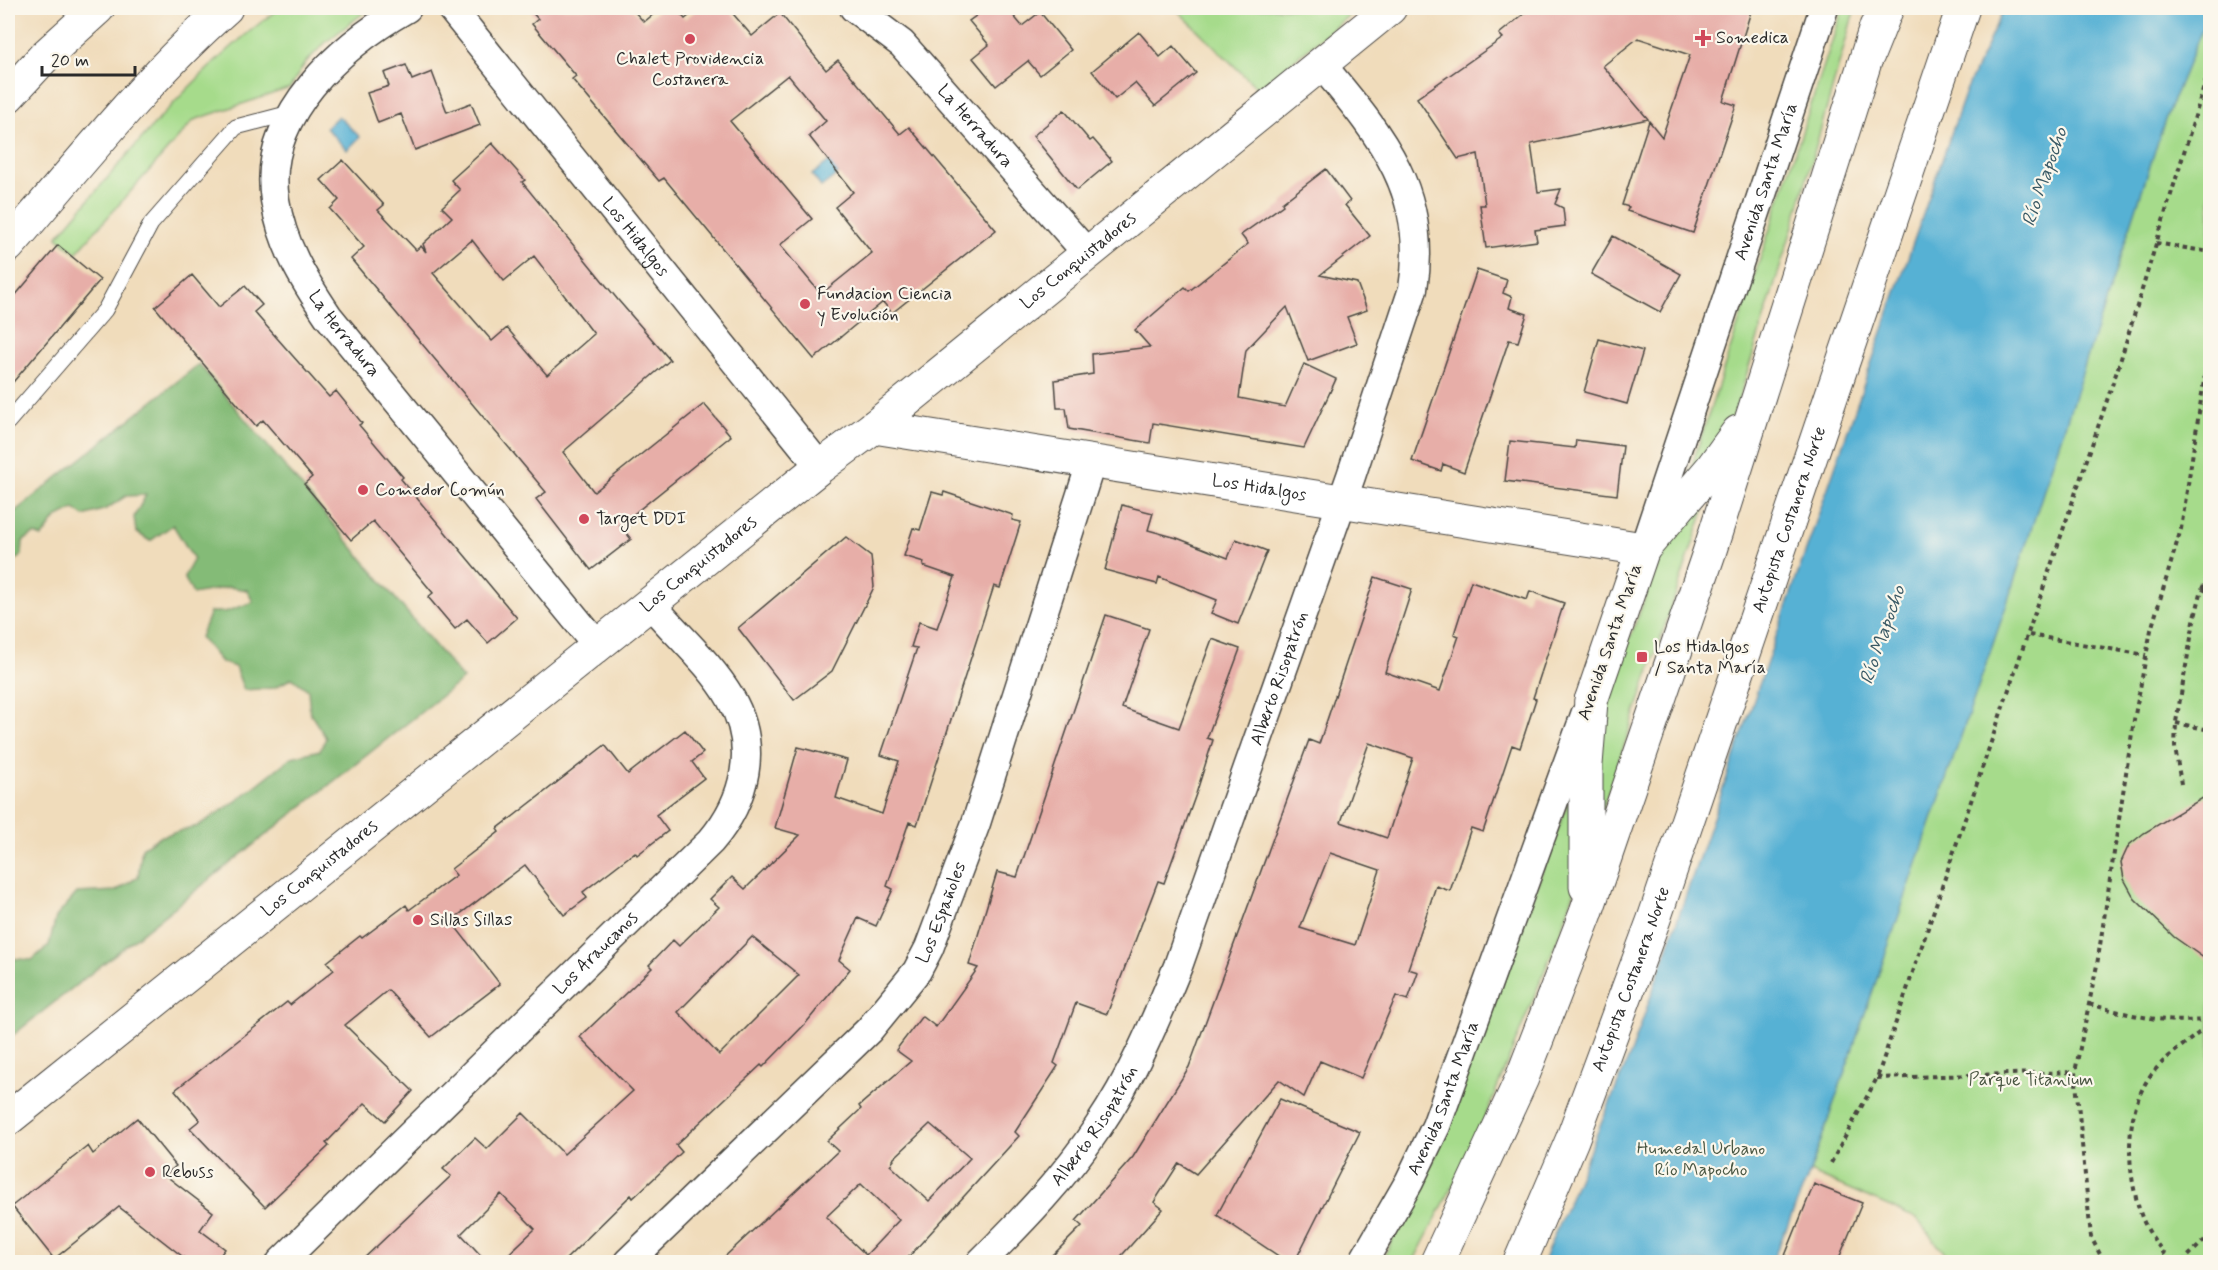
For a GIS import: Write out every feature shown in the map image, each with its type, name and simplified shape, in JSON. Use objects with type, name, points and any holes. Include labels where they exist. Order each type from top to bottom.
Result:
[{"type":"main road","points":[[8,96],[53,49],[98,8]]},
{"type":"main road","points":[[8,246],[160,71],[226,8]]},
{"type":"main road","name":"Los Conquistadores","points":[[8,1119],[819,467],[874,427],[1390,8]]},
{"type":"main road","points":[[1437,1263],[1522,1078],[1586,913],[1757,403],[1881,8]]},
{"type":"main road","points":[[1868,55],[1887,8]]},
{"type":"main road","name":"Autopista Costanera Norte","points":[[1520,1263],[1572,1140],[1654,919],[1963,8]]},
{"type":"main road","points":[[1643,549],[1711,469],[1757,403]]},
{"type":"main road","name":"Los Hidalgos","points":[[874,427],[1341,503],[1643,549]]},
{"type":"main road","name":"Avenida Santa María","points":[[1591,701],[1643,549]]},
{"type":"main road","points":[[1586,913],[1586,765],[1591,701]]},
{"type":"street","name":"La Herradura","points":[[407,8],[361,36],[334,59],[294,112],[277,155],[275,198],[283,235],[303,279],[328,316],[597,645]]},
{"type":"street","name":"Los Hidalgos","points":[[451,8],[819,467]]},
{"type":"street","name":"La Herradura","points":[[854,8],[902,44],[1087,253]]},
{"type":"street","name":"Avenida Santa María","points":[[1643,549],[1824,8]]},
{"type":"street","name":"Alberto Risopatrón","points":[[981,1263],[1044,1197],[1078,1156],[1110,1108],[1139,1057],[1178,966],[1341,503],[1413,289],[1417,264],[1417,236],[1410,203],[1395,163],[1367,121],[1321,64]]},
{"type":"street","name":"Los Españoles","points":[[628,1263],[869,1030],[917,971],[929,948],[976,823],[1091,463]]},
{"type":"street","name":"Los Araucanos","points":[[281,1263],[711,841],[734,810],[741,792],[747,754],[738,716],[719,681],[650,603]]},
{"type":"street","name":"Avenida Santa María","points":[[1363,1263],[1394,1210],[1436,1126],[1554,796],[1591,701]]},
{"type":"lane","points":[[8,422],[105,310],[151,224],[236,127],[294,112]]},
{"type":"path","points":[[1831,1163],[1877,1078],[2029,635],[2211,67]]},
{"type":"path","points":[[2156,243],[2211,252]]},
{"type":"path","points":[[2104,1263],[2091,1236],[2074,1072],[2089,1004],[2146,655],[2181,529],[2211,342]]},
{"type":"path","points":[[2181,784],[2175,747],[2176,723],[2188,647],[2202,589],[2211,571]]},
{"type":"path","points":[[2202,589],[2211,592]]},
{"type":"path","points":[[2029,635],[2146,655]]},
{"type":"path","points":[[2176,723],[2211,730]]},
{"type":"path","points":[[2089,1004],[2142,1018],[2179,1021],[2211,1019]]},
{"type":"path","points":[[2165,1255],[2144,1221],[2135,1191],[2131,1161],[2133,1122],[2142,1090],[2154,1071],[2211,1024]]},
{"type":"path","points":[[1877,1078],[2074,1072]]},
{"type":"path","points":[[2182,1263],[2211,1235]]},
{"type":"green space","points":[[280,8],[370,8],[326,42],[305,63],[290,88],[194,120],[76,253],[57,237],[135,146],[190,87],[249,32]]},
{"type":"green space","points":[[1175,8],[1358,8],[1258,89]]},
{"type":"green space","points":[[1843,8],[1855,8],[1797,213],[1704,511],[1562,928],[1473,1147],[1413,1262],[1381,1262],[1433,1161],[1668,537]]},
{"type":"green space","name":"Parque Titanium","points":[[2210,8],[2210,1250],[2198,1262],[1952,1262],[1916,1218],[1810,1172],[1909,882],[1548,1262]]},
{"type":"green space","points":[[199,364],[463,679],[8,1039],[8,958],[32,960],[49,945],[56,917],[77,893],[116,891],[138,877],[142,848],[159,837],[198,826],[235,802],[292,757],[320,750],[326,738],[310,713],[308,690],[292,678],[274,688],[244,690],[235,667],[221,662],[200,637],[210,612],[225,612],[253,602],[247,590],[229,587],[193,594],[184,577],[194,559],[173,525],[150,541],[136,532],[134,517],[146,495],[126,496],[106,509],[84,516],[74,509],[56,518],[42,537],[34,534],[23,541],[22,555],[8,566],[8,517]]},
{"type":"water","name":"Humedal Urbano Río Mapocho","points":[[2004,8],[2210,8],[2210,10],[2165,120],[2003,615],[1810,1172],[1772,1262],[1543,1262],[1632,1050],[1966,91]]},
{"type":"water","points":[[338,116],[360,137],[347,150],[326,128]]},
{"type":"water","points":[[837,155],[847,167],[821,187],[812,175]]},
{"type":"building","points":[[528,8],[631,8],[644,22],[661,8],[675,8],[685,19],[699,8],[728,8],[752,36],[780,13],[826,70],[838,60],[900,134],[909,127],[996,230],[892,313],[883,302],[814,359],[664,178],[659,181],[572,79],[576,76],[532,24],[538,19]],"holes":[[[788,75],[826,121],[809,136],[853,192],[835,207],[872,253],[821,294],[780,245],[812,219],[730,121]]]},
{"type":"building","points":[[987,8],[1007,8],[1022,26],[1040,12],[1071,50],[1040,75],[1028,61],[996,86],[973,58],[989,45],[969,21]]},
{"type":"building","points":[[1531,8],[1752,8],[1723,101],[1736,105],[1693,233],[1627,211],[1629,207],[1622,205],[1649,121],[1662,137],[1690,55],[1638,38],[1603,66],[1648,119],[1531,144],[1538,192],[1561,189],[1555,204],[1563,208],[1565,226],[1535,230],[1537,241],[1486,248],[1480,205],[1485,205],[1478,154],[1458,159],[1417,98],[1503,38],[1499,34]]},
{"type":"building","points":[[1139,32],[1160,57],[1173,46],[1196,73],[1155,106],[1135,83],[1115,99],[1092,71]]},
{"type":"building","points":[[406,65],[412,80],[432,72],[447,112],[471,103],[480,125],[415,150],[401,114],[378,123],[367,93],[389,86],[384,73]]},
{"type":"building","points":[[1064,110],[1090,141],[1093,139],[1112,161],[1077,190],[1033,136]]},
{"type":"building","points":[[492,143],[525,180],[522,182],[618,300],[670,360],[563,452],[594,492],[704,404],[731,436],[620,525],[631,539],[591,570],[536,499],[546,492],[351,259],[364,247],[330,209],[339,200],[321,180],[343,160],[384,205],[378,210],[416,250],[421,246],[426,252],[423,244],[452,217],[442,207],[460,190],[451,180]],"holes":[[[472,240],[504,281],[534,256],[594,334],[547,375],[507,328],[492,341],[433,273]]]},
{"type":"building","points":[[1326,169],[1350,201],[1345,205],[1370,236],[1320,275],[1357,283],[1367,310],[1347,317],[1357,343],[1308,361],[1287,307],[1246,350],[1239,398],[1285,407],[1304,364],[1336,379],[1304,448],[1153,423],[1150,443],[1069,429],[1066,408],[1057,408],[1055,380],[1093,374],[1092,354],[1150,347],[1135,330],[1185,287],[1189,291],[1248,244],[1241,235],[1283,205],[1282,203]]},
{"type":"building","points":[[1613,236],[1681,274],[1660,312],[1591,274]]},
{"type":"building","points":[[58,245],[100,280],[8,388],[8,304]]},
{"type":"building","points":[[1477,270],[1507,280],[1503,293],[1512,297],[1509,308],[1527,314],[1518,342],[1509,340],[1464,472],[1443,464],[1441,471],[1412,461]]},
{"type":"building","points":[[192,275],[219,307],[245,286],[262,305],[254,312],[329,397],[336,391],[362,423],[359,425],[403,477],[401,479],[517,618],[488,643],[467,619],[455,629],[428,597],[433,593],[373,521],[351,540],[304,484],[312,477],[263,420],[256,426],[155,307]]},
{"type":"building","points":[[1599,339],[1643,351],[1627,404],[1584,392]]},
{"type":"building","points":[[1576,440],[1623,446],[1617,495],[1505,481],[1510,441],[1575,448]]},
{"type":"building","points":[[932,492],[943,495],[944,492],[1013,515],[1012,520],[1021,522],[1000,588],[994,586],[917,825],[909,822],[887,886],[893,889],[876,926],[858,918],[839,960],[850,969],[806,1023],[763,1067],[761,1065],[676,1145],[682,1152],[633,1198],[631,1195],[562,1263],[499,1263],[535,1229],[501,1194],[461,1234],[488,1263],[359,1263],[451,1176],[443,1169],[475,1138],[487,1149],[523,1113],[564,1154],[633,1091],[580,1037],[652,968],[649,965],[673,940],[679,946],[719,907],[710,899],[732,877],[745,889],[800,835],[775,828],[798,747],[847,760],[836,798],[882,814],[899,761],[881,755],[917,648],[911,647],[919,622],[937,628],[955,577],[923,566],[924,562],[904,556],[913,528],[920,530]],"holes":[[[752,937],[799,975],[719,1055],[678,1012]]]},
{"type":"building","points":[[1122,505],[1153,513],[1148,530],[1177,538],[1228,558],[1236,539],[1267,551],[1238,624],[1211,613],[1217,600],[1159,577],[1157,584],[1105,570]]},
{"type":"building","points":[[846,537],[871,556],[874,587],[832,671],[794,700],[738,628]]},
{"type":"building","points":[[1375,577],[1412,589],[1385,672],[1440,691],[1459,636],[1454,634],[1471,581],[1527,600],[1530,591],[1564,603],[1533,698],[1536,699],[1520,748],[1512,745],[1483,832],[1471,828],[1450,891],[1436,886],[1408,969],[1418,972],[1408,1000],[1396,996],[1361,1078],[1320,1061],[1304,1097],[1279,1080],[1196,1174],[1179,1163],[1154,1202],[1163,1209],[1115,1263],[1045,1263],[1082,1226],[1076,1221],[1133,1157],[1189,1067],[1309,740],[1319,744]],"holes":[[[1369,743],[1413,758],[1387,838],[1341,822]],[[1330,853],[1380,870],[1355,945],[1300,928]]]},
{"type":"building","points":[[1106,615],[1149,629],[1122,708],[1179,728],[1212,639],[1240,649],[1207,738],[1213,740],[1164,883],[1158,881],[1107,1014],[1076,1003],[1054,1063],[1058,1066],[1015,1132],[1019,1136],[903,1263],[718,1263],[838,1151],[827,1141],[861,1109],[859,1106],[911,1061],[896,1050],[922,1016],[936,1027],[978,968],[969,965],[997,872],[1017,877]],"holes":[[[930,1124],[970,1158],[929,1201],[890,1165],[893,1159]],[[861,1184],[899,1220],[866,1255],[826,1217]]]},
{"type":"building","points":[[685,730],[703,753],[692,762],[704,778],[656,815],[668,831],[637,855],[635,852],[583,892],[587,898],[564,915],[525,865],[451,921],[500,984],[431,1037],[388,990],[345,1025],[413,1091],[385,1121],[365,1103],[326,1143],[329,1146],[265,1207],[190,1128],[200,1120],[175,1090],[287,1002],[290,1005],[334,970],[327,962],[360,936],[362,938],[406,905],[409,910],[456,875],[451,869],[499,832],[497,829],[605,745],[628,774]]},
{"type":"building","points":[[2211,793],[2211,963],[2174,937],[2135,899],[2124,879],[2121,862],[2129,845],[2144,833]]},
{"type":"building","points":[[1280,1099],[1360,1132],[1294,1263],[1289,1263],[1217,1215]]},
{"type":"building","points":[[137,1118],[176,1166],[165,1175],[213,1212],[200,1230],[225,1249],[214,1263],[191,1263],[119,1207],[54,1259],[12,1206],[88,1146],[93,1154]]},
{"type":"building","points":[[1814,1184],[1862,1203],[1837,1263],[1782,1263]]},
{"type":"place","name":"Somedica","points":[[1703,38]]},
{"type":"place","name":"Chalet Providencia Costanera","points":[[690,39]]},
{"type":"place","name":"Fundacion Ciencia y Evolución","points":[[805,304]]},
{"type":"place","name":"Comedor Común","points":[[363,490]]},
{"type":"place","name":"Target DDI","points":[[584,519]]},
{"type":"place","name":"Los Hidalgos / Santa María","points":[[1642,657]]},
{"type":"place","name":"Sillas Sillas","points":[[418,920]]},
{"type":"place","name":"Rebuss","points":[[150,1172]]},
{"type":"water label","name":"Río Mapocho","points":[[2045,177]]},
{"type":"water label","name":"Río Mapocho","points":[[1883,635]]}]
